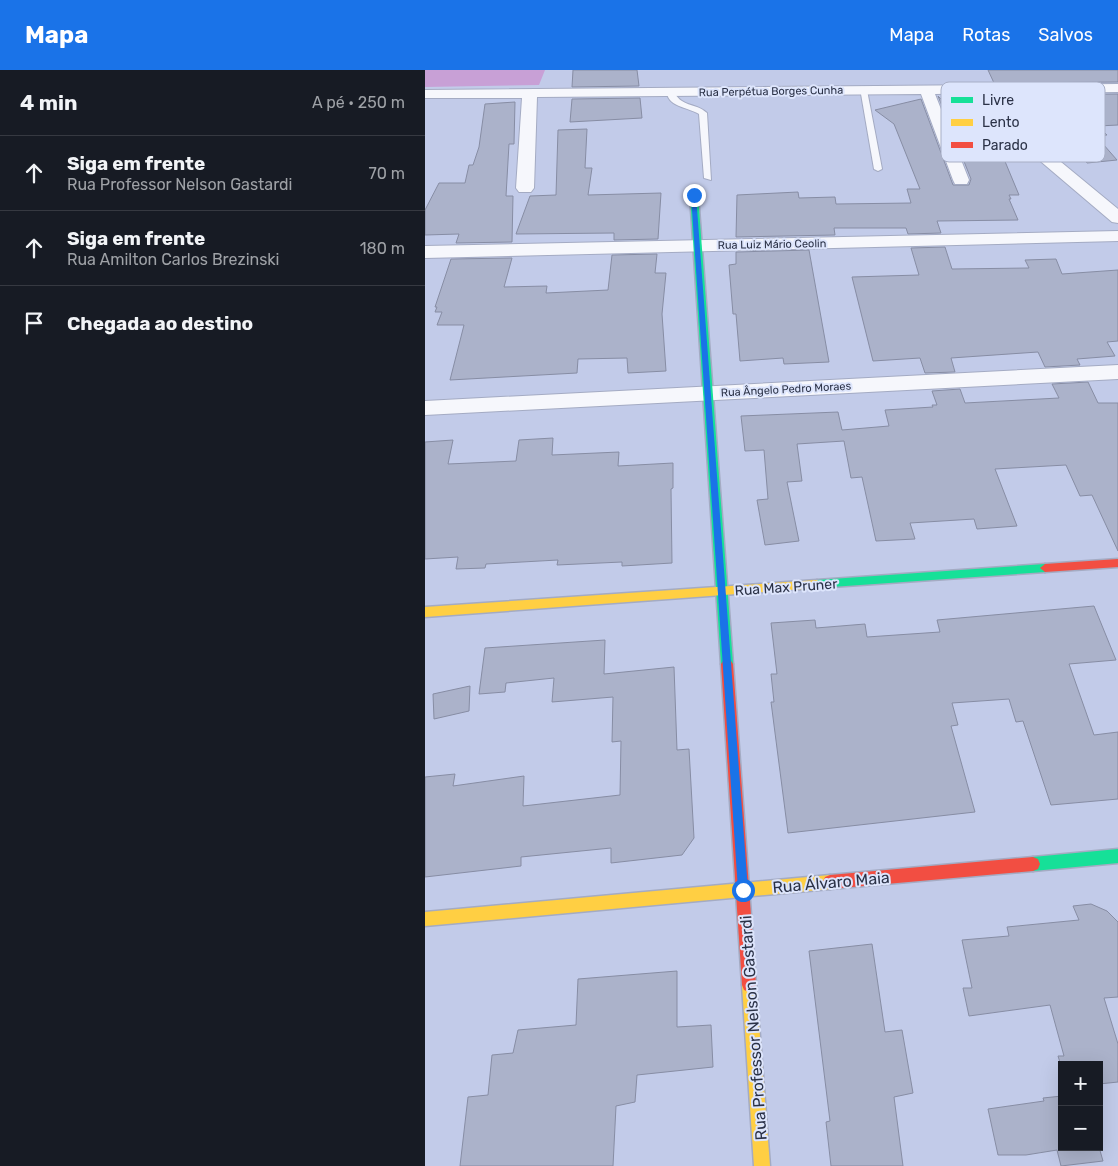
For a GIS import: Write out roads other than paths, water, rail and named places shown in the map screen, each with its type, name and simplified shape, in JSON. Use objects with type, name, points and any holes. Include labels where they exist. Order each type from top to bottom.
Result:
[{"type":"street","name":"Rua Perpétua Borges Cunha","points":[[1105,88],[1118,88]]},
{"type":"street","points":[[925,89],[941,129]]},
{"type":"street","name":"Rua Perpétua Borges Cunha","points":[[425,94],[941,89]]},
{"type":"street","points":[[525,188],[530,93]]},
{"type":"street","points":[[954,162],[961,180]]},
{"type":"street","points":[[1051,162],[1118,218]]},
{"type":"street","name":"Rua Professor Nelson Gastardi","points":[[694,195],[763,1166]]},
{"type":"street","name":"Rua Luiz Mário Ceolin","points":[[425,252],[1118,236]]},
{"type":"street","name":"Rua Ângelo Pedro Moraes","points":[[425,408],[1118,372]]},
{"type":"street","name":"Rua Max Pruner","points":[[425,612],[1118,563]]},
{"type":"street","name":"Rua Álvaro Maia","points":[[425,919],[1118,856]]},
{"type":"lane","points":[[863,90],[878,168]]},
{"type":"lane","points":[[670,92],[671,99],[674,102],[697,108],[703,113],[708,178]]}]
